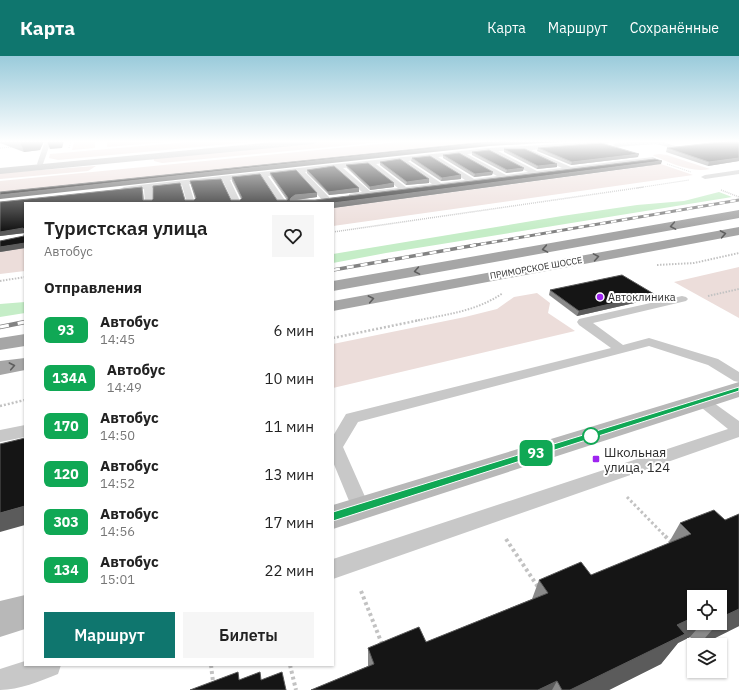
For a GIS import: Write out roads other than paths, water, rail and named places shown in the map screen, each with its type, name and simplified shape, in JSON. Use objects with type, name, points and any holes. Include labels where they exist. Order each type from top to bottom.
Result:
[{"type":"main road","name":"ПРИМОРСКОЕ ШОССЕ","points":[[334,286],[739,214]]},
{"type":"main road","name":"ПРИМОРСКОЕ ШОССЕ","points":[[334,306],[739,231]]},
{"type":"main road","points":[[0,344],[24,340]]},
{"type":"main road","points":[[0,368],[24,364]]},
{"type":"street","points":[[334,517],[702,402],[739,389]]},
{"type":"street","points":[[0,620],[24,612]]},
{"type":"lane","points":[[117,190],[294,171]]},
{"type":"lane","points":[[300,171],[326,199]]},
{"type":"lane","points":[[342,171],[368,194]]},
{"type":"lane","points":[[380,171],[404,189]]},
{"type":"lane","points":[[418,171],[439,185]]},
{"type":"lane","points":[[455,171],[472,181]]},
{"type":"lane","points":[[492,171],[504,177]]},
{"type":"lane","points":[[530,171],[535,173]]},
{"type":"lane","points":[[347,196],[551,171]]},
{"type":"lane","points":[[705,177],[739,172]]},
{"type":"lane","points":[[263,174],[282,202]]},
{"type":"lane","points":[[225,178],[237,202]]},
{"type":"lane","points":[[185,182],[191,202]]},
{"type":"lane","points":[[148,186],[149,202]]},
{"type":"lane","points":[[621,349],[583,322],[682,299]]},
{"type":"lane","points":[[361,508],[335,447],[352,418],[649,342],[713,362],[739,378]]},
{"type":"lane","points":[[702,402],[739,430]]},
{"type":"lane","points":[[334,569],[739,430]]},
{"type":"lane","points":[[0,436],[24,431]]},
{"type":"lane","points":[[0,682],[46,666]]},
{"type":"railway","points":[[470,246],[739,200]]},
{"type":"railway","points":[[334,270],[476,245]]},
{"type":"railway","points":[[0,327],[24,322]]},
{"type":"place","name":"Автоклиника","points":[[600,297]]},
{"type":"place","name":"Школьная улица, 124","points":[[596,459]]}]
